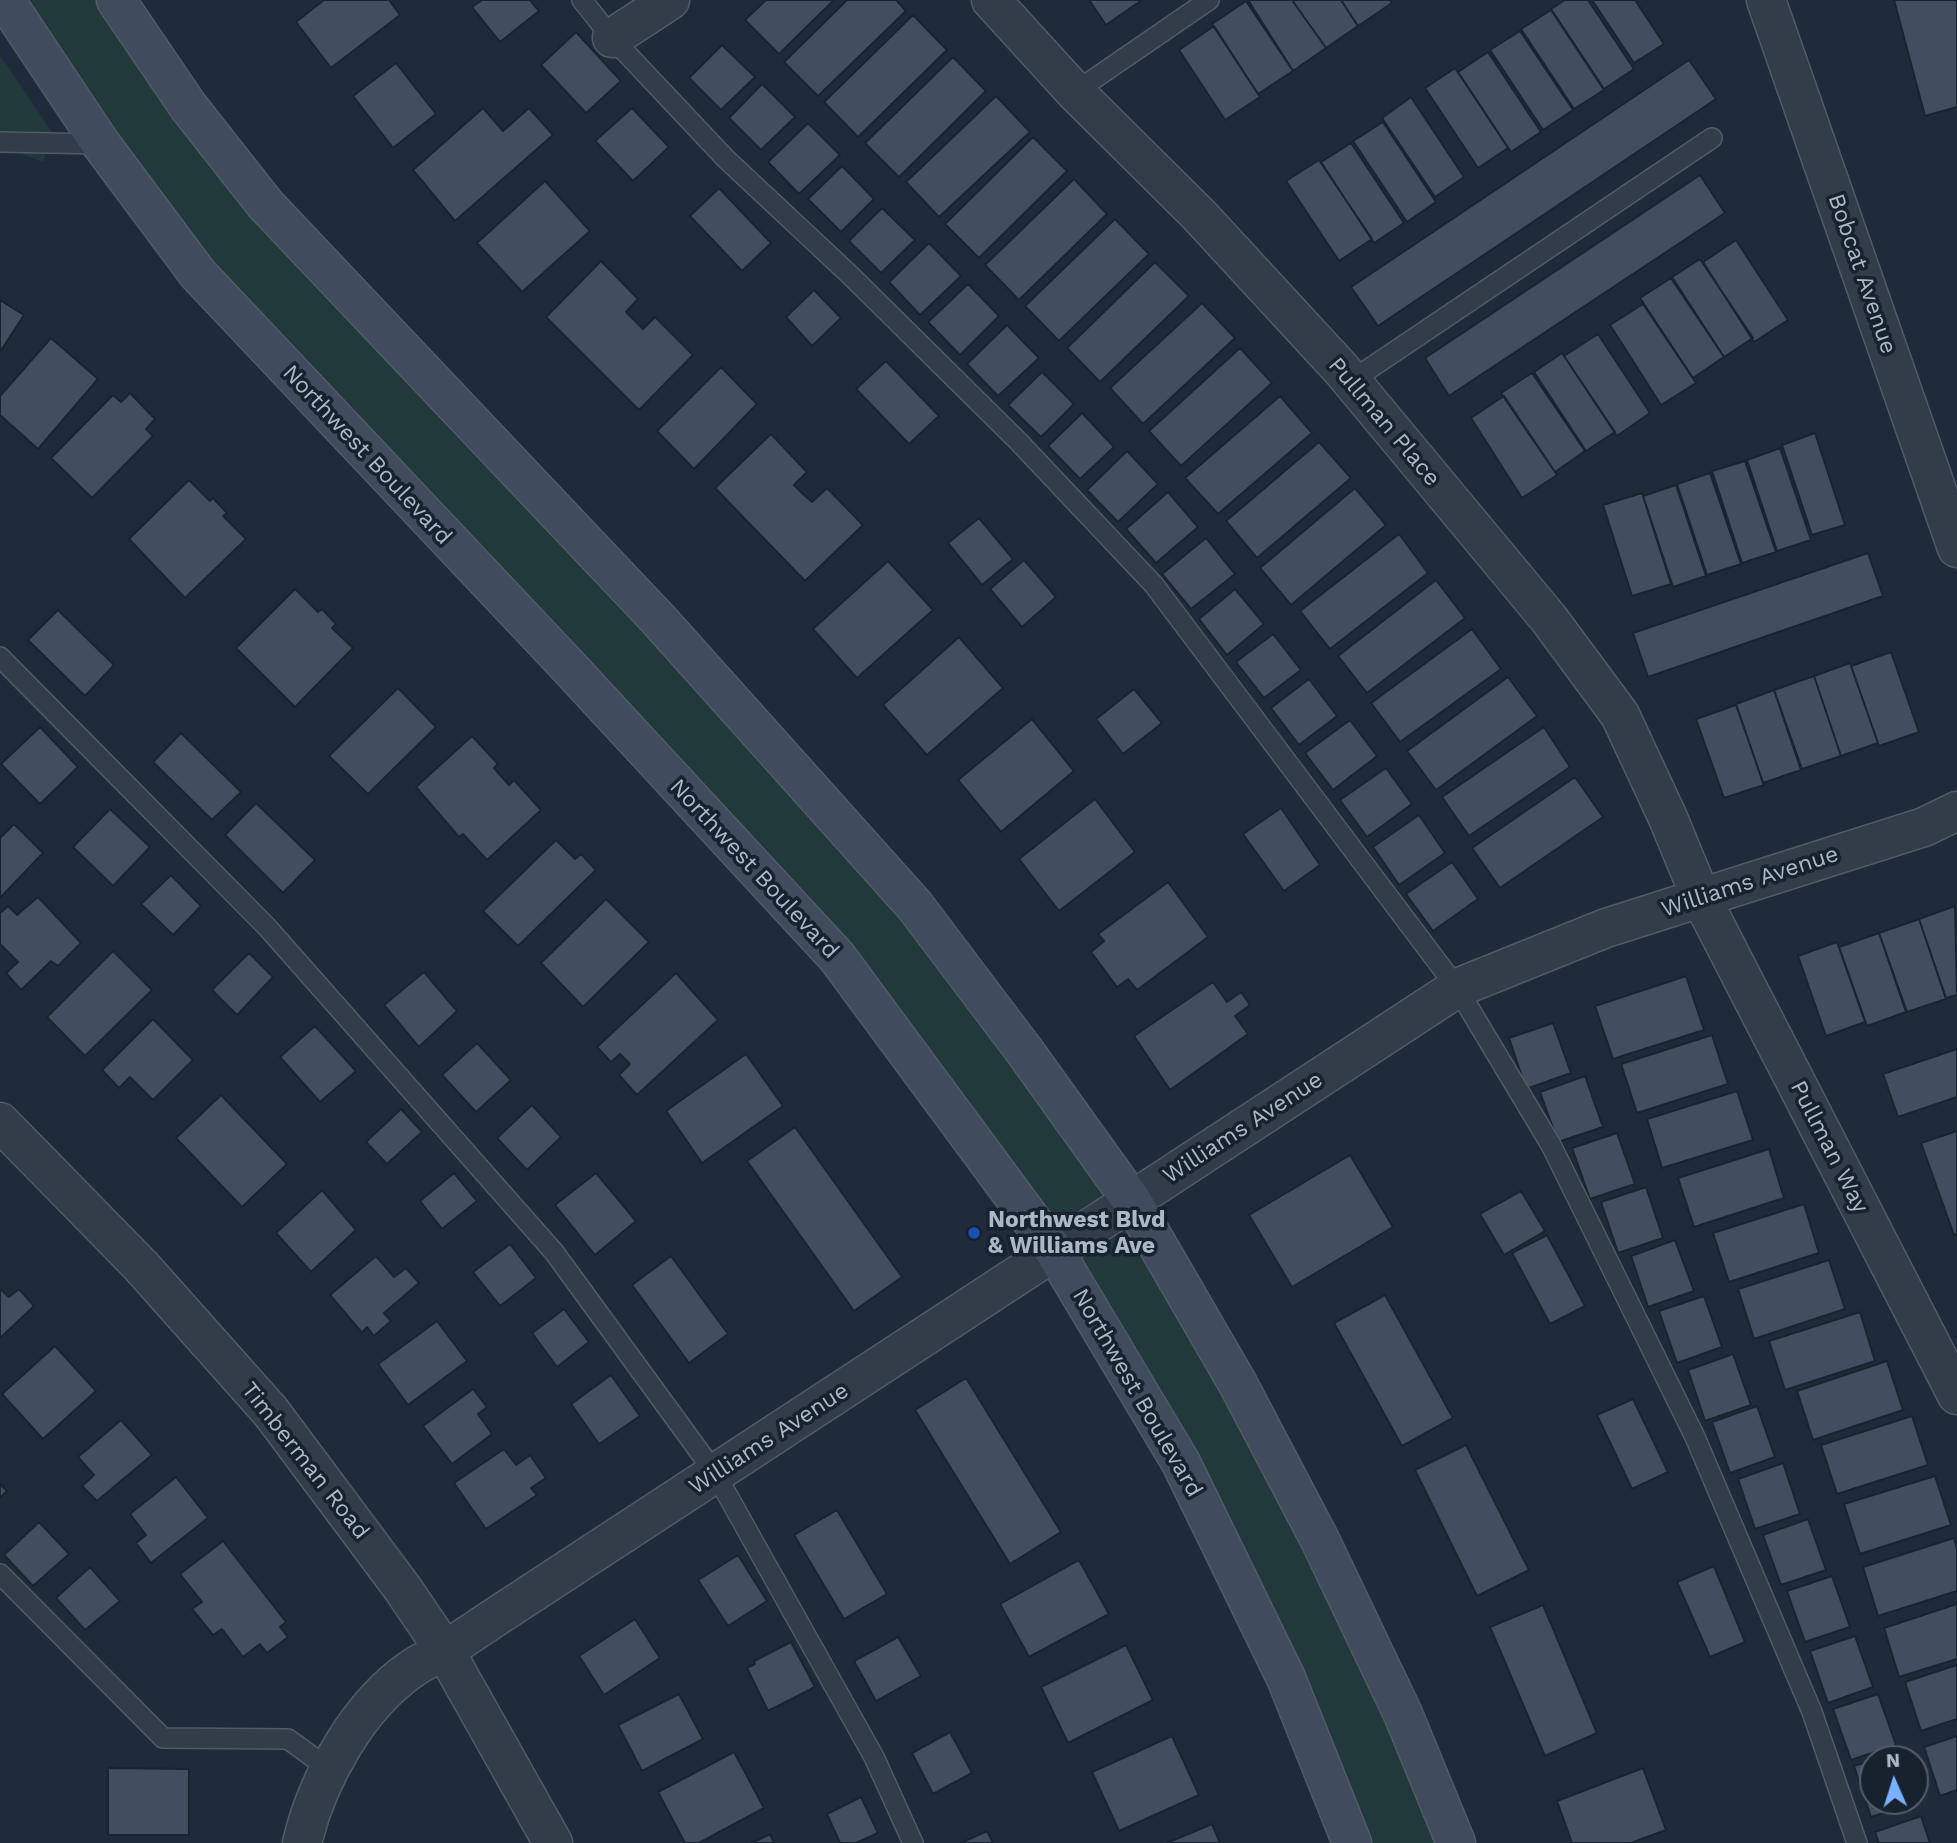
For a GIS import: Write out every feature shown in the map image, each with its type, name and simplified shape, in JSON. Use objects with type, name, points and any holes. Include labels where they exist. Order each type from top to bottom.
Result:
[{"type":"main road","name":"Northwest Boulevard","points":[[5,0],[101,144],[198,274],[837,957],[1055,1252],[1181,1463],[1286,1678],[1352,1843]]},
{"type":"main road","points":[[116,0],[188,106],[265,204],[658,619],[915,906],[1027,1053],[1132,1201],[1238,1384],[1320,1540],[1403,1714],[1456,1843]]},
{"type":"street","points":[[612,38],[670,0]]},
{"type":"street","name":"Pullman Place","points":[[991,0],[1075,92],[1199,215],[1351,381],[1549,619],[1620,715],[1668,818],[1701,898]]},
{"type":"street","name":"Bobcat Avenue","points":[[1766,0],[1957,548]]},
{"type":"street","name":"Williams Avenue","points":[[302,1843],[307,1823],[329,1769],[383,1693],[413,1668],[444,1651],[1457,988],[1594,933],[1924,827],[1957,811]]},
{"type":"street","name":"Pullman Way","points":[[1701,898],[1957,1395]]},
{"type":"street","name":"Timberman Road","points":[[0,1122],[141,1266],[271,1412],[403,1589],[444,1651],[553,1843]]},
{"type":"lane","points":[[582,0],[612,38],[726,159],[849,274],[1008,431],[1154,585],[1457,988],[1551,1145],[1695,1437],[1812,1712],[1857,1843]]},
{"type":"lane","points":[[1075,92],[1209,0]]},
{"type":"lane","points":[[1351,381],[1712,138]]},
{"type":"lane","points":[[0,142],[101,144]]},
{"type":"lane","points":[[0,657],[267,927],[554,1252],[716,1473],[874,1757],[913,1843]]},
{"type":"lane","points":[[0,1574],[163,1738],[288,1740],[329,1769]]},
{"type":"green space","points":[[5,0],[116,0],[188,106],[658,619],[1132,1201],[1456,1843],[1352,1843],[1181,1463],[837,957],[311,396]]},
{"type":"green space","points":[[0,55],[53,134],[43,162],[0,145]]},
{"type":"building","points":[[324,0],[389,0],[400,15],[331,68],[296,22]]},
{"type":"building","points":[[482,0],[530,0],[539,11],[500,42],[472,7]]},
{"type":"building","points":[[766,0],[834,0],[779,54],[745,20]]},
{"type":"building","points":[[847,0],[896,0],[906,11],[818,96],[784,62]]},
{"type":"building","points":[[1089,0],[1142,0],[1106,25]]},
{"type":"building","points":[[1248,0],[1292,0],[1326,48],[1293,71]]},
{"type":"building","points":[[1292,0],[1341,0],[1358,26],[1326,48]]},
{"type":"building","points":[[1341,0],[1390,0],[1392,3],[1358,26]]},
{"type":"building","points":[[1565,0],[1588,0],[1634,69],[1604,89],[1551,9]]},
{"type":"building","points":[[1592,0],[1635,0],[1664,44],[1634,63]]},
{"type":"building","points":[[1894,0],[1957,0],[1957,107],[1925,116]]},
{"type":"building","points":[[1246,1],[1293,71],[1258,94],[1212,24]]},
{"type":"building","points":[[1551,10],[1604,90],[1574,109],[1521,29]]},
{"type":"building","points":[[913,15],[947,50],[858,137],[824,102]]},
{"type":"building","points":[[1214,26],[1260,97],[1225,120],[1179,50]]},
{"type":"building","points":[[1520,31],[1573,110],[1543,130],[1490,50]]},
{"type":"building","points":[[576,32],[621,81],[586,113],[541,65]]},
{"type":"building","points":[[722,45],[755,77],[721,110],[689,78]]},
{"type":"building","points":[[1488,52],[1541,132],[1511,152],[1458,72]]},
{"type":"building","points":[[953,57],[986,91],[899,177],[865,143]]},
{"type":"building","points":[[1689,60],[1716,99],[1378,326],[1351,287]]},
{"type":"building","points":[[396,63],[436,114],[393,148],[353,96]]},
{"type":"building","points":[[1455,68],[1508,148],[1478,168],[1425,88]]},
{"type":"building","points":[[762,84],[795,117],[761,150],[729,118]]},
{"type":"building","points":[[996,96],[1030,132],[939,217],[906,182]]},
{"type":"building","points":[[1411,97],[1464,177],[1435,197],[1382,118]]},
{"type":"building","points":[[483,108],[503,131],[529,108],[553,135],[455,221],[413,170]]},
{"type":"building","points":[[632,108],[669,147],[633,181],[595,141]]},
{"type":"building","points":[[1383,122],[1436,202],[1407,222],[1353,141]]},
{"type":"building","points":[[808,123],[840,155],[799,194],[768,162]]},
{"type":"building","points":[[1033,137],[1067,171],[979,258],[945,224]]},
{"type":"building","points":[[1351,143],[1404,223],[1374,243],[1321,162]]},
{"type":"building","points":[[1319,160],[1372,239],[1339,261],[1286,181]]},
{"type":"building","points":[[842,166],[874,199],[841,232],[808,199]]},
{"type":"building","points":[[1700,175],[1725,213],[1449,396],[1425,358]]},
{"type":"building","points":[[1074,179],[1107,214],[1019,300],[985,265]]},
{"type":"building","points":[[545,181],[590,231],[522,292],[477,243]]},
{"type":"building","points":[[719,188],[771,243],[742,271],[690,216]]},
{"type":"building","points":[[882,208],[915,240],[881,273],[849,241]]},
{"type":"building","points":[[1115,219],[1149,254],[1059,341],[1025,306]]},
{"type":"building","points":[[1736,240],[1788,320],[1754,342],[1703,262]]},
{"type":"building","points":[[929,243],[961,276],[920,315],[889,282]]},
{"type":"building","points":[[1700,259],[1753,338],[1724,357],[1672,277]]},
{"type":"building","points":[[601,261],[638,299],[626,312],[643,329],[655,317],[693,355],[639,410],[546,317]]},
{"type":"building","points":[[1155,262],[1189,296],[1100,382],[1067,348]]},
{"type":"building","points":[[1671,278],[1724,357],[1693,378],[1640,298]]},
{"type":"building","points":[[968,284],[999,316],[960,355],[928,322]]},
{"type":"building","points":[[814,290],[841,318],[812,346],[786,317]]},
{"type":"building","points":[[0,300],[24,315],[0,352]]},
{"type":"building","points":[[1202,303],[1235,338],[1143,424],[1110,388]]},
{"type":"building","points":[[1643,304],[1696,383],[1661,405],[1610,325]]},
{"type":"building","points":[[1007,325],[1039,358],[998,396],[967,364]]},
{"type":"building","points":[[1598,334],[1650,413],[1617,436],[1564,356]]},
{"type":"building","points":[[51,338],[98,379],[38,449],[0,415],[0,396]]},
{"type":"building","points":[[1240,348],[1272,383],[1181,466],[1149,431]]},
{"type":"building","points":[[1562,353],[1615,432],[1586,451],[1534,372]]},
{"type":"building","points":[[886,361],[939,416],[909,444],[856,389]]},
{"type":"building","points":[[721,367],[757,404],[694,469],[657,431]]},
{"type":"building","points":[[1042,372],[1074,404],[1041,437],[1008,405]]},
{"type":"building","points":[[1532,373],[1585,451],[1555,472],[1501,393]]},
{"type":"building","points":[[130,393],[155,419],[146,429],[153,436],[92,498],[51,458],[113,395],[121,402]]},
{"type":"building","points":[[1280,396],[1312,433],[1218,514],[1185,478]]},
{"type":"building","points":[[1504,396],[1557,475],[1522,498],[1471,418]]},
{"type":"building","points":[[1082,413],[1114,447],[1080,479],[1048,446]]},
{"type":"building","points":[[1815,433],[1845,525],[1812,535],[1782,445]]},
{"type":"building","points":[[771,434],[807,472],[794,485],[803,494],[812,502],[827,488],[863,525],[805,581],[715,488]]},
{"type":"building","points":[[1319,442],[1351,478],[1257,558],[1226,521]]},
{"type":"building","points":[[1780,448],[1811,540],[1777,551],[1747,460]]},
{"type":"building","points":[[1127,451],[1158,484],[1118,522],[1087,490]]},
{"type":"building","points":[[1745,461],[1776,552],[1742,563],[1712,471]]},
{"type":"building","points":[[1710,473],[1741,564],[1707,575],[1677,484]]},
{"type":"building","points":[[189,480],[210,501],[213,498],[227,513],[223,516],[246,539],[185,598],[129,539]]},
{"type":"building","points":[[1676,485],[1706,576],[1673,587],[1643,496]]},
{"type":"building","points":[[1355,488],[1386,525],[1291,605],[1260,568]]},
{"type":"building","points":[[1168,492],[1198,527],[1156,563],[1126,529]]},
{"type":"building","points":[[1642,493],[1671,584],[1632,596],[1603,505]]},
{"type":"building","points":[[979,518],[1013,559],[982,585],[948,543]]},
{"type":"building","points":[[1399,534],[1428,573],[1330,649],[1300,611]]},
{"type":"building","points":[[1206,538],[1235,574],[1191,609],[1162,574]]},
{"type":"building","points":[[1868,553],[1883,596],[1648,677],[1633,633]]},
{"type":"building","points":[[1024,560],[1056,597],[1022,627],[990,589]]},
{"type":"building","points":[[888,561],[933,610],[857,678],[813,629]]},
{"type":"building","points":[[1436,580],[1465,618],[1367,693],[1338,656]]},
{"type":"building","points":[[295,589],[318,612],[322,609],[336,624],[332,628],[353,648],[295,707],[236,648]]},
{"type":"building","points":[[1235,589],[1264,624],[1227,655],[1199,619]]},
{"type":"building","points":[[58,610],[114,665],[85,696],[28,640]]},
{"type":"building","points":[[1472,629],[1501,669],[1400,742],[1371,703]]},
{"type":"building","points":[[1273,634],[1301,670],[1264,698],[1236,662]]},
{"type":"building","points":[[959,637],[1003,688],[927,755],[883,705]]},
{"type":"building","points":[[1891,652],[1919,732],[1879,746],[1851,666]]},
{"type":"building","points":[[1850,663],[1878,743],[1841,756],[1814,676]]},
{"type":"building","points":[[1814,676],[1841,756],[1802,769],[1774,690]]},
{"type":"building","points":[[1508,677],[1537,716],[1436,790],[1407,751]]},
{"type":"building","points":[[1309,679],[1337,716],[1299,745],[1271,708]]},
{"type":"building","points":[[398,688],[436,727],[368,794],[329,756]]},
{"type":"building","points":[[1134,689],[1162,723],[1123,754],[1096,719]]},
{"type":"building","points":[[1774,690],[1801,770],[1763,783],[1736,704]]},
{"type":"building","points":[[1736,705],[1764,785],[1724,798],[1696,719]]},
{"type":"building","points":[[1032,719],[1074,771],[1001,832],[958,780]]},
{"type":"building","points":[[1350,720],[1377,756],[1333,790],[1305,753]]},
{"type":"building","points":[[40,727],[78,767],[40,804],[1,764]]},
{"type":"building","points":[[1544,727],[1570,767],[1469,836],[1442,797]]},
{"type":"building","points":[[181,733],[241,792],[212,820],[153,762]]},
{"type":"building","points":[[472,736],[498,764],[494,768],[509,785],[514,780],[541,810],[487,860],[463,834],[459,837],[416,787]]},
{"type":"building","points":[[1386,768],[1412,804],[1367,837],[1340,800]]},
{"type":"building","points":[[1575,777],[1603,817],[1500,888],[1472,848]]},
{"type":"building","points":[[1095,799],[1135,852],[1059,911],[1019,859]]},
{"type":"building","points":[[256,803],[315,860],[283,893],[225,835]]},
{"type":"building","points":[[1281,808],[1320,865],[1284,891],[1243,834]]},
{"type":"building","points":[[110,809],[150,847],[113,886],[73,847]]},
{"type":"building","points":[[1419,815],[1445,853],[1399,885],[1373,847]]},
{"type":"building","points":[[14,824],[43,853],[0,898],[0,838]]},
{"type":"building","points":[[556,840],[575,859],[581,854],[596,870],[518,946],[483,911]]},
{"type":"building","points":[[1452,862],[1478,899],[1433,931],[1406,894]]},
{"type":"building","points":[[171,875],[201,906],[173,935],[141,904]]},
{"type":"building","points":[[1168,882],[1208,937],[1137,990],[1128,979],[1117,987],[1091,952],[1104,941],[1098,934]]},
{"type":"building","points":[[38,897],[81,943],[58,966],[51,961],[21,990],[6,973],[18,962],[0,944],[0,913],[8,906],[17,915]]},
{"type":"building","points":[[606,899],[649,942],[583,1007],[541,963]]},
{"type":"building","points":[[1955,906],[1957,995],[1946,998],[1919,919]]},
{"type":"building","points":[[1919,919],[1946,999],[1907,1012],[1879,933]]},
{"type":"building","points":[[1879,933],[1906,1012],[1867,1026],[1839,947]]},
{"type":"building","points":[[1837,942],[1865,1022],[1826,1036],[1798,956]]},
{"type":"building","points":[[113,951],[152,990],[85,1056],[47,1017]]},
{"type":"building","points":[[249,953],[273,977],[237,1015],[212,990]]},
{"type":"building","points":[[424,972],[457,1011],[419,1047],[384,1005]]},
{"type":"building","points":[[676,973],[718,1020],[637,1095],[619,1075],[630,1064],[620,1054],[611,1062],[597,1047]]},
{"type":"building","points":[[1686,976],[1704,1030],[1613,1059],[1595,1006]]},
{"type":"building","points":[[1213,982],[1227,1002],[1241,992],[1250,1005],[1235,1016],[1248,1034],[1170,1090],[1134,1036]]},
{"type":"building","points":[[153,1019],[193,1060],[153,1100],[130,1077],[119,1088],[102,1070]]},
{"type":"building","points":[[1553,1023],[1571,1073],[1526,1089],[1509,1038]]},
{"type":"building","points":[[315,1026],[356,1071],[320,1102],[280,1057]]},
{"type":"building","points":[[1712,1035],[1728,1084],[1637,1113],[1621,1064]]},
{"type":"building","points":[[477,1043],[511,1080],[476,1112],[442,1075]]},
{"type":"building","points":[[1957,1049],[1957,1097],[1898,1117],[1883,1074]]},
{"type":"building","points":[[746,1054],[783,1106],[702,1163],[666,1111]]},
{"type":"building","points":[[1585,1076],[1603,1127],[1558,1142],[1540,1092]]},
{"type":"building","points":[[1737,1091],[1753,1140],[1662,1168],[1647,1119]]},
{"type":"building","points":[[221,1095],[287,1164],[242,1207],[176,1138]]},
{"type":"building","points":[[532,1105],[561,1137],[527,1170],[497,1138]]},
{"type":"building","points":[[401,1109],[422,1132],[387,1164],[366,1142]]},
{"type":"building","points":[[795,1127],[902,1277],[854,1311],[747,1161]]},
{"type":"building","points":[[1957,1131],[1957,1234],[1954,1235],[1921,1143]]},
{"type":"building","points":[[1617,1133],[1635,1184],[1590,1199],[1572,1148]]},
{"type":"building","points":[[1769,1149],[1784,1198],[1694,1227],[1678,1178]]},
{"type":"building","points":[[1350,1155],[1393,1227],[1292,1287],[1249,1215]]},
{"type":"building","points":[[454,1173],[477,1201],[442,1229],[420,1201]]},
{"type":"building","points":[[596,1173],[636,1221],[595,1255],[555,1205]]},
{"type":"building","points":[[1646,1187],[1663,1238],[1618,1253],[1601,1202]]},
{"type":"building","points":[[322,1190],[356,1230],[311,1272],[276,1233]]},
{"type":"building","points":[[1521,1191],[1545,1231],[1504,1255],[1480,1214]]},
{"type":"building","points":[[1804,1204],[1819,1253],[1729,1282],[1713,1233]]},
{"type":"building","points":[[1547,1235],[1585,1306],[1550,1324],[1512,1253]]},
{"type":"building","points":[[1675,1240],[1694,1291],[1648,1307],[1631,1256]]},
{"type":"building","points":[[510,1244],[536,1278],[500,1306],[473,1272]]},
{"type":"building","points":[[376,1256],[394,1277],[406,1268],[419,1283],[384,1313],[391,1321],[374,1336],[367,1327],[362,1333],[330,1295]]},
{"type":"building","points":[[671,1256],[728,1334],[689,1363],[632,1285]]},
{"type":"building","points":[[1829,1260],[1845,1309],[1754,1339],[1738,1289]]},
{"type":"building","points":[[0,1289],[9,1297],[19,1289],[34,1306],[0,1338]]},
{"type":"building","points":[[1385,1295],[1453,1418],[1402,1446],[1334,1323]]},
{"type":"building","points":[[1704,1296],[1722,1347],[1677,1363],[1659,1311]]},
{"type":"building","points":[[564,1309],[589,1342],[557,1367],[532,1333]]},
{"type":"building","points":[[1860,1312],[1875,1361],[1785,1390],[1769,1341]]},
{"type":"building","points":[[437,1321],[467,1361],[408,1405],[378,1364]]},
{"type":"building","points":[[55,1346],[96,1391],[43,1439],[2,1394]]},
{"type":"building","points":[[1733,1354],[1751,1405],[1705,1421],[1688,1370]]},
{"type":"building","points":[[1887,1361],[1903,1410],[1813,1440],[1797,1391]]},
{"type":"building","points":[[611,1375],[640,1416],[599,1444],[571,1404]]},
{"type":"building","points":[[966,1378],[1061,1532],[1010,1564],[915,1410]]},
{"type":"building","points":[[473,1389],[487,1407],[478,1414],[492,1434],[452,1464],[423,1426]]},
{"type":"building","points":[[1633,1399],[1668,1472],[1632,1489],[1597,1415]]},
{"type":"building","points":[[1757,1406],[1775,1457],[1730,1473],[1712,1422]]},
{"type":"building","points":[[1912,1416],[1928,1465],[1837,1494],[1821,1445]]},
{"type":"building","points":[[121,1420],[152,1455],[97,1501],[82,1486],[94,1475],[78,1457]]},
{"type":"building","points":[[1466,1445],[1529,1570],[1477,1596],[1415,1470]]},
{"type":"building","points":[[504,1449],[516,1465],[530,1455],[546,1478],[531,1488],[537,1495],[486,1529],[454,1483]]},
{"type":"building","points":[[1783,1463],[1800,1514],[1755,1529],[1738,1479]]},
{"type":"building","points":[[1935,1476],[1951,1525],[1860,1554],[1844,1504]]},
{"type":"building","points":[[176,1477],[208,1518],[151,1563],[136,1543],[146,1535],[130,1514]]},
{"type":"building","points":[[0,1484],[7,1491],[0,1498]]},
{"type":"building","points":[[837,1510],[887,1594],[844,1619],[794,1535]]},
{"type":"building","points":[[1808,1519],[1826,1570],[1781,1585],[1763,1535]]},
{"type":"building","points":[[39,1522],[69,1554],[33,1586],[4,1555]]},
{"type":"building","points":[[1954,1538],[1957,1549],[1957,1591],[1878,1616],[1863,1567]]},
{"type":"building","points":[[223,1541],[286,1622],[280,1627],[288,1637],[267,1653],[260,1644],[243,1657],[222,1629],[213,1635],[192,1609],[202,1602],[180,1574]]},
{"type":"building","points":[[738,1555],[767,1601],[728,1626],[698,1580]]},
{"type":"building","points":[[1079,1560],[1109,1614],[1029,1657],[1000,1604]]},
{"type":"building","points":[[1714,1566],[1745,1642],[1710,1657],[1677,1582]]},
{"type":"building","points":[[90,1567],[120,1601],[85,1630],[56,1598]]},
{"type":"building","points":[[1832,1576],[1850,1627],[1805,1642],[1787,1591]]},
{"type":"building","points":[[1957,1604],[1957,1659],[1899,1677],[1884,1628]]},
{"type":"building","points":[[1543,1605],[1597,1733],[1545,1756],[1490,1627]]},
{"type":"building","points":[[635,1619],[660,1658],[604,1695],[579,1656]]},
{"type":"building","points":[[1855,1636],[1873,1687],[1828,1703],[1810,1651]]},
{"type":"building","points":[[898,1637],[921,1676],[876,1701],[854,1661]]},
{"type":"building","points":[[791,1642],[815,1687],[768,1711],[747,1668],[755,1664],[754,1661]]},
{"type":"building","points":[[1126,1645],[1153,1700],[1068,1743],[1041,1687]]},
{"type":"building","points":[[1957,1665],[1957,1719],[1921,1731],[1905,1682]]},
{"type":"building","points":[[679,1694],[703,1739],[642,1771],[618,1725]]},
{"type":"building","points":[[1878,1694],[1896,1745],[1859,1745],[1859,1757],[1851,1760],[1833,1709]]},
{"type":"building","points":[[950,1732],[972,1773],[933,1794],[912,1753]]},
{"type":"building","points":[[1172,1736],[1199,1795],[1119,1831],[1092,1772]]},
{"type":"building","points":[[1957,1736],[1957,1790],[1940,1796],[1929,1762],[1929,1745]]},
{"type":"building","points":[[734,1752],[764,1808],[699,1843],[685,1843],[658,1792]]},
{"type":"building","points":[[1859,1764],[1859,1781],[1854,1766]]},
{"type":"building","points":[[108,1768],[189,1769],[189,1835],[108,1835]]},
{"type":"building","points":[[1643,1768],[1666,1830],[1631,1843],[1572,1843],[1557,1801]]},
{"type":"building","points":[[861,1797],[878,1833],[856,1843],[840,1843],[827,1814]]},
{"type":"building","points":[[1921,1816],[1930,1843],[1879,1843],[1875,1832]]},
{"type":"building","points":[[1212,1824],[1220,1843],[1167,1843]]},
{"type":"building","points":[[987,1831],[993,1843],[961,1843]]},
{"type":"building","points":[[770,1834],[774,1843],[752,1843]]},
{"type":"place","name":"Northwest Blvd & Williams Ave","points":[[974,1233]]}]
